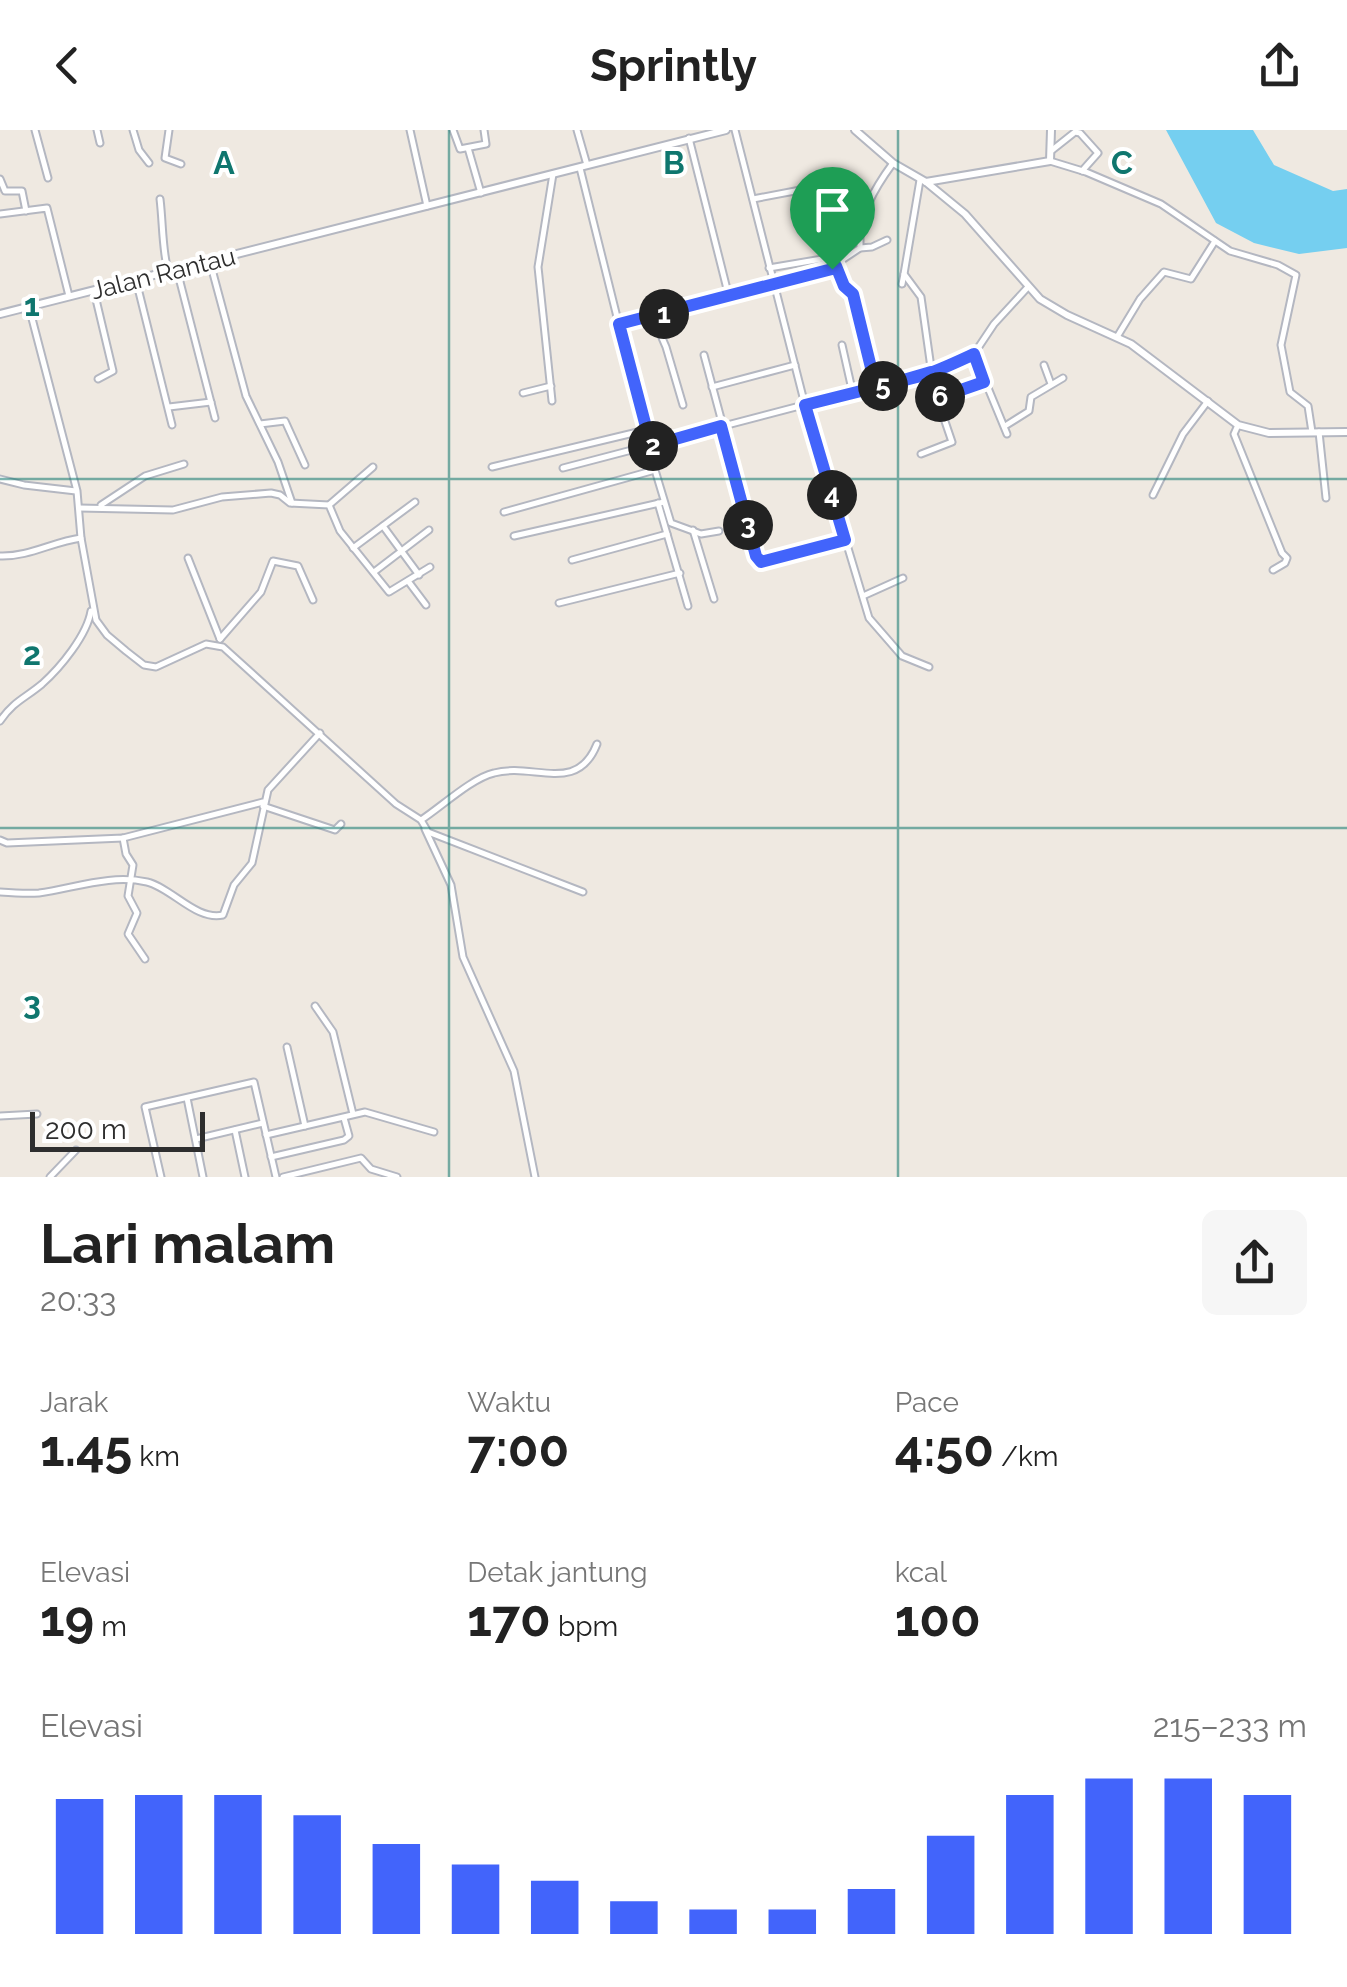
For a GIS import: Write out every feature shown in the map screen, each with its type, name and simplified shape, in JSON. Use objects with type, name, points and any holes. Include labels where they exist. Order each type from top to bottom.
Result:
[{"type":"main road","name":"Jalan Rantau","points":[[0,314],[726,130]]},
{"type":"main road","points":[[855,130],[892,163],[965,214],[1028,287],[1051,307],[1117,337],[1238,424],[1270,433],[1347,432]]},
{"type":"main road","points":[[923,181],[1050,161],[1052,130]]},
{"type":"street","points":[[36,130],[48,178]]},
{"type":"street","points":[[97,130],[100,143]]},
{"type":"street","points":[[133,130],[138,150],[149,163]]},
{"type":"street","points":[[170,130],[165,142],[166,158],[181,164]]},
{"type":"street","points":[[410,130],[428,206]]},
{"type":"street","points":[[452,130],[458,149],[486,144],[484,130]]},
{"type":"street","points":[[577,130],[619,324],[651,446],[667,534],[688,606]]},
{"type":"street","points":[[735,130],[792,366],[872,622],[902,656],[929,667]]},
{"type":"street","points":[[1051,151],[1078,132],[1098,152],[1082,171]]},
{"type":"street","points":[[689,138],[729,297]]},
{"type":"street","points":[[468,148],[481,192]]},
{"type":"street","points":[[1050,161],[1161,204],[1239,255],[1278,265],[1296,275],[1281,345],[1286,384],[1308,406],[1326,498]]},
{"type":"street","points":[[860,248],[860,226],[869,202],[892,163]]},
{"type":"street","points":[[552,401],[538,267],[553,174]]},
{"type":"street","points":[[0,179],[5,191],[22,191],[26,210]]},
{"type":"street","points":[[902,284],[923,181]]},
{"type":"street","points":[[753,198],[816,187]]},
{"type":"street","points":[[160,199],[168,272]]},
{"type":"street","points":[[0,214],[43,207],[48,210],[68,296]]},
{"type":"street","points":[[619,324],[834,268],[860,248],[872,248],[886,240]]},
{"type":"street","points":[[1117,337],[1140,298],[1164,272],[1191,280],[1216,241]]},
{"type":"street","points":[[770,268],[828,258],[853,294],[876,388]]},
{"type":"street","points":[[210,262],[246,396],[278,462],[292,503]]},
{"type":"street","points":[[177,270],[215,418]]},
{"type":"street","points":[[904,274],[921,298],[931,372],[952,444],[921,454]]},
{"type":"street","points":[[136,280],[172,425]]},
{"type":"street","points":[[563,468],[931,372],[974,354],[994,324],[1028,287]]},
{"type":"street","points":[[94,291],[113,372],[98,379]]},
{"type":"street","points":[[29,307],[77,492],[92,608],[106,635],[144,664],[161,667],[218,642],[261,592],[273,562],[298,566],[313,600]]},
{"type":"street","points":[[652,317],[666,347],[682,405]]},
{"type":"street","points":[[842,345],[853,394]]},
{"type":"street","points":[[974,354],[1007,434]]},
{"type":"street","points":[[704,355],[759,561],[845,540]]},
{"type":"street","points":[[1044,365],[1051,384]]},
{"type":"street","points":[[712,387],[792,366]]},
{"type":"street","points":[[1004,426],[1029,411],[1031,398],[1063,378]]},
{"type":"street","points":[[938,398],[984,382]]},
{"type":"street","points":[[523,393],[551,386]]},
{"type":"street","points":[[169,407],[211,402]]},
{"type":"street","points":[[1153,495],[1183,434],[1208,402]]},
{"type":"street","points":[[260,424],[285,421],[305,465]]},
{"type":"street","points":[[1238,424],[1234,434],[1287,558],[1273,570]]},
{"type":"street","points":[[492,467],[646,430]]},
{"type":"street","points":[[98,507],[145,476],[184,464]]},
{"type":"street","points":[[79,508],[174,510],[222,497],[272,493],[292,503],[328,505],[373,468]]},
{"type":"street","points":[[504,512],[655,470]]},
{"type":"street","points":[[0,479],[77,492]]},
{"type":"street","points":[[353,548],[415,502]]},
{"type":"street","points":[[661,502],[672,524],[701,534],[719,531]]},
{"type":"street","points":[[514,536],[661,502]]},
{"type":"street","points":[[328,505],[340,531],[388,592],[430,567]]},
{"type":"street","points":[[383,526],[419,575]]},
{"type":"street","points":[[374,572],[429,530]]},
{"type":"street","points":[[692,530],[714,599]]},
{"type":"street","points":[[572,560],[667,534]]},
{"type":"street","points":[[0,556],[43,551],[60,542],[81,538]]},
{"type":"street","points":[[188,558],[218,642],[428,832],[582,892]]},
{"type":"street","points":[[559,603],[680,573]]},
{"type":"street","points":[[864,596],[903,578]]},
{"type":"street","points":[[408,582],[426,605]]},
{"type":"street","points":[[0,721],[9,705],[42,683],[82,635],[92,608]]},
{"type":"street","points":[[0,892],[34,894],[109,880],[132,880],[168,891],[196,910],[217,917],[223,915],[234,885],[252,864],[268,790],[320,733]]},
{"type":"street","points":[[422,823],[492,773],[562,773],[581,769],[597,744]]},
{"type":"street","points":[[0,840],[7,844],[37,836],[123,838],[263,804],[336,830],[340,824]]},
{"type":"street","points":[[422,823],[450,884],[468,970],[514,1070],[535,1177]]},
{"type":"street","points":[[123,838],[133,865],[128,896],[137,917],[128,934],[145,959]]},
{"type":"street","points":[[315,1006],[333,1032],[353,1114]]},
{"type":"street","points":[[286,1048],[305,1126]]},
{"type":"street","points":[[161,1177],[145,1106],[254,1082],[271,1157],[280,1177],[361,1158],[369,1168],[397,1177]]},
{"type":"street","points":[[187,1098],[204,1177]]},
{"type":"street","points":[[266,1135],[370,1113],[434,1132]]},
{"type":"street","points":[[0,1116],[36,1114]]},
{"type":"street","points":[[271,1157],[344,1140],[349,1136],[343,1116]]},
{"type":"street","points":[[196,1140],[263,1123]]},
{"type":"street","points":[[235,1130],[246,1177]]},
{"type":"street","points":[[50,1177],[76,1150]]},
{"type":"street","points":[[321,1168],[323,1177]]},
{"type":"water","points":[[1166,130],[1253,130],[1274,165],[1333,191],[1347,189],[1347,248],[1299,254],[1254,243],[1216,223]]},
{"type":"route","points":[[832,269],[619,324],[651,446],[721,426],[756,556],[761,562],[845,540],[805,405],[853,394],[925,375],[931,372],[949,367],[974,354],[984,382],[938,398],[931,372],[876,388],[864,343],[853,294],[844,286],[836,266],[832,269]]}]
